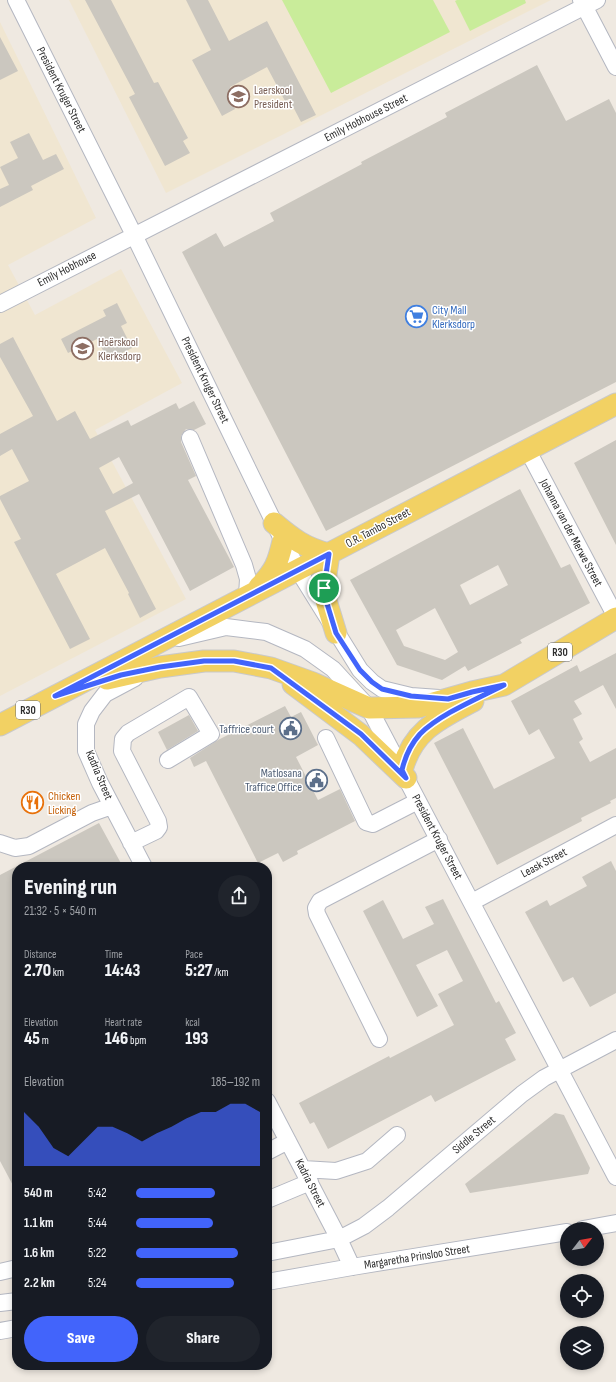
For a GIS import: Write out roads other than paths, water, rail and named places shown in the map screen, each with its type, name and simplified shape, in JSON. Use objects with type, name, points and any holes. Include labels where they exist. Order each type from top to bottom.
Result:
[{"type":"main road","name":"O.R. Tambo Street","points":[[0,725],[527,449],[616,404]]},
{"type":"main road","points":[[250,595],[272,574],[279,560],[278,532],[311,549],[329,554],[324,588],[325,597],[336,633]]},
{"type":"main road","name":"R30","points":[[369,708],[419,707],[472,692],[504,685],[616,618]]},
{"type":"main road","name":"O.R. Tambo Street","points":[[55,696],[121,675],[160,667],[204,661],[234,661],[271,668],[313,683],[369,708]]},
{"type":"main road","points":[[271,668],[361,734],[404,774]]},
{"type":"main road","points":[[404,774],[405,758],[420,734],[442,718],[504,685]]},
{"type":"street","name":"President Kruger Street","points":[[16,0],[134,235],[278,532],[298,570],[336,633],[360,670],[372,682],[382,689],[411,696],[448,699]]},
{"type":"street","name":"Emily Hobhouse Street","points":[[134,235],[588,2]]},
{"type":"street","points":[[588,2],[616,67]]},
{"type":"street","name":"Emily Hobhouse","points":[[0,304],[134,235]]},
{"type":"street","points":[[190,438],[244,565],[250,595]]},
{"type":"street","name":"Johanna van der Merwe Street","points":[[527,449],[616,618]]},
{"type":"street","name":"President Kruger Street","points":[[161,642],[226,627],[266,632],[305,649],[333,669],[369,708],[616,1177]]},
{"type":"street","name":"Kadria Street","points":[[141,862],[100,783],[86,751],[86,724],[92,711],[105,694],[124,682],[160,667]]},
{"type":"street","points":[[131,843],[156,831],[159,827],[158,822],[122,751],[123,739],[128,733],[189,697],[211,734],[168,760]]},
{"type":"street","points":[[326,738],[366,822],[372,824],[418,801]]},
{"type":"street","points":[[92,812],[98,796],[100,783]]},
{"type":"street","points":[[0,843],[14,848],[29,846],[92,812],[112,806]]},
{"type":"street","name":"Leask Street","points":[[472,902],[616,825]]},
{"type":"street","points":[[379,1039],[317,914],[317,904],[320,901],[439,839]]},
{"type":"street","name":"Siddle Street","points":[[339,1239],[364,1226],[388,1208],[522,1094],[544,1078],[616,1040]]},
{"type":"street","name":"Kadria Street","points":[[272,1111],[352,1267]]},
{"type":"street","points":[[272,1197],[306,1176],[336,1171],[367,1160],[396,1135]]},
{"type":"street","points":[[272,1149],[288,1141]]},
{"type":"street","points":[[604,1225],[616,1223]]},
{"type":"street","name":"Margaretha Prinsloo Street","points":[[272,1281],[560,1233]]},
{"type":"street","points":[[272,1252],[339,1239]]},
{"type":"street","points":[[0,1272],[12,1269]]},
{"type":"street","points":[[0,1303],[12,1302]]},
{"type":"street","points":[[0,1331],[12,1329]]},
{"type":"place","name":"Laerskool President","points":[[238,97]]},
{"type":"place","name":"City Mall Klerksdorp","points":[[416,317]]},
{"type":"place","name":"Hoërskool Klerksdorp","points":[[82,349]]},
{"type":"place","name":"Taffrice court","points":[[290,729]]},
{"type":"place","name":"Matlosana Traffice Office","points":[[317,780]]},
{"type":"place","name":"Chicken Licking","points":[[33,803]]}]
